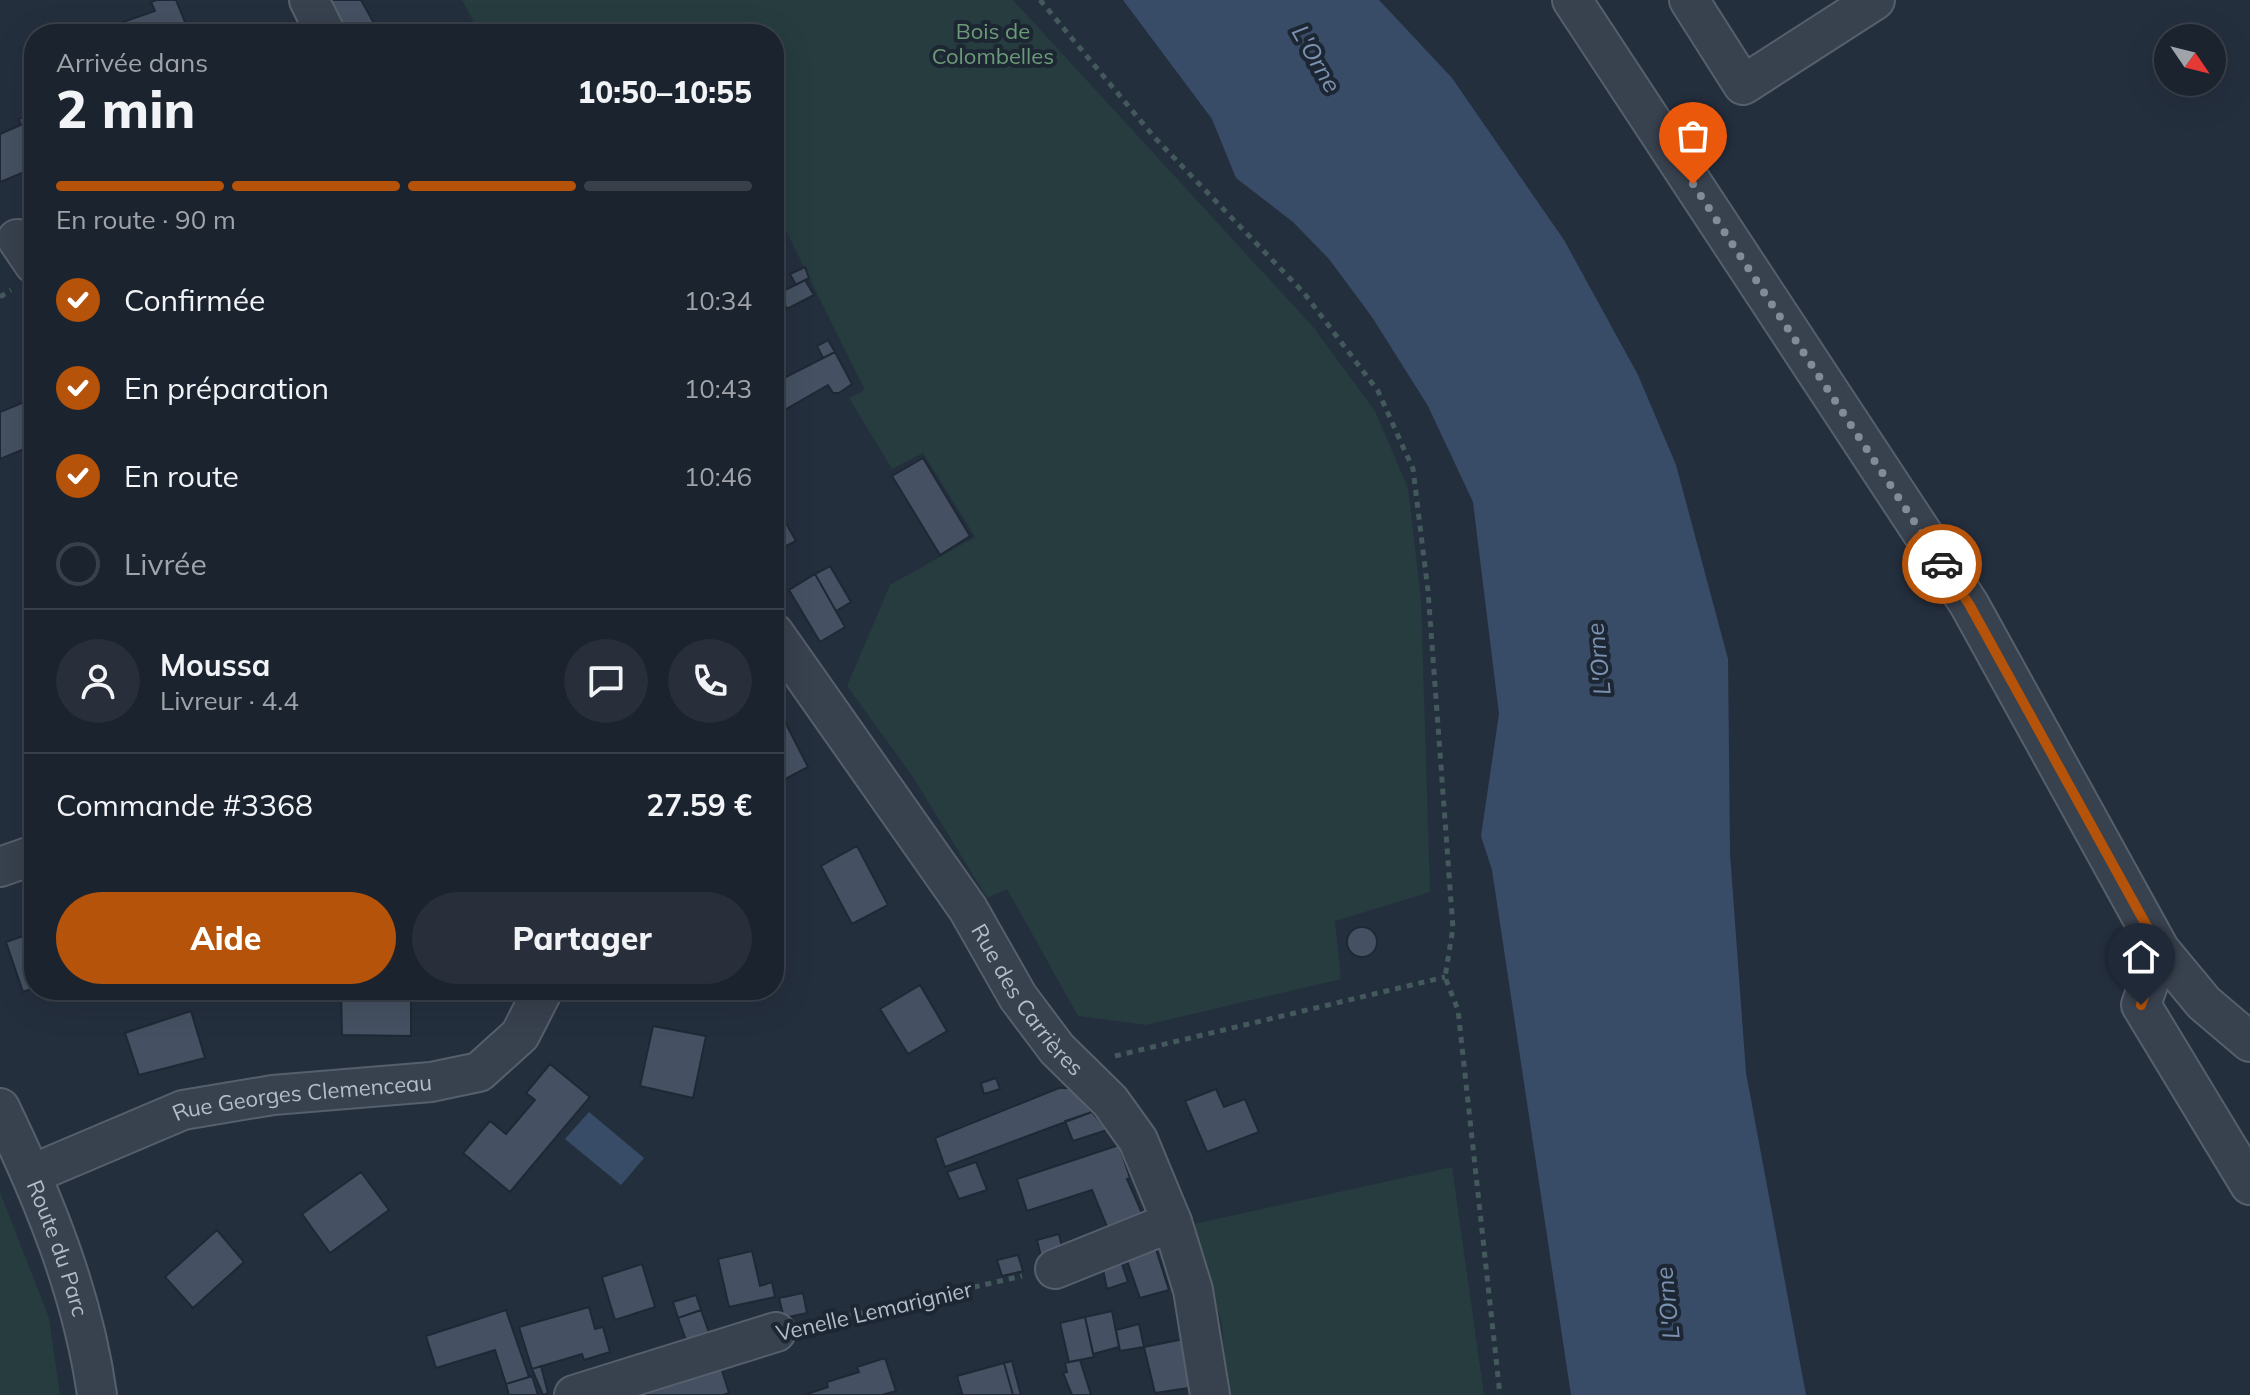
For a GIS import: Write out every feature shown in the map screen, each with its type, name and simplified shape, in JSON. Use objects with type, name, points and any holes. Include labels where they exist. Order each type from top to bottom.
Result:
[{"type":"street","points":[[309,0],[321,24]]},
{"type":"street","points":[[1572,0],[1969,604],[2160,950],[2204,1003],[2250,1042]]},
{"type":"street","points":[[1689,0],[1743,85],[1875,0]]},
{"type":"street","name":"Rue des Carrières","points":[[784,647],[968,909],[1018,997],[1057,1049],[1086,1075],[1138,1140],[1172,1222],[1193,1290],[1210,1395]]},
{"type":"street","points":[[0,867],[24,859]]},
{"type":"street","points":[[2160,950],[2141,1005],[2250,1185]]},
{"type":"street","name":"Rue Georges Clemenceau","points":[[32,1174],[183,1110],[273,1095],[352,1092],[431,1082],[479,1072],[520,1035],[538,1000]]},
{"type":"street","name":"Route du Parc","points":[[0,1108],[32,1174],[77,1299],[97,1395]]},
{"type":"street","points":[[1055,1269],[1172,1222]]},
{"type":"street","name":"Venelle Lemarignier","points":[[574,1395],[776,1332]]},
{"type":"path","points":[[1040,0],[1155,138],[1304,293],[1378,391],[1413,469],[1428,591],[1453,928],[1445,977],[1458,1010],[1500,1395]]},
{"type":"path","points":[[1086,1075],[1120,1053],[1445,977]]},
{"type":"path","name":"Venelle Lemarignier","points":[[776,1332],[1055,1269]]},
{"type":"green space","name":"Bois de Colombelles","points":[[462,0],[1013,0],[1314,328],[1375,411],[1408,488],[1421,599],[1430,892],[1335,921],[1341,979],[1146,1025],[1078,1016],[1007,889],[987,898],[913,777],[847,686],[890,585],[975,537],[923,453],[892,469],[849,398],[865,390],[784,227],[784,24],[475,24]]},
{"type":"green space","points":[[1452,1167],[1484,1395],[1227,1395],[1222,1323],[1189,1225]]},
{"type":"green space","points":[[0,1192],[49,1318],[60,1395],[0,1395]]},
{"type":"water","name":"L'Orne","points":[[1123,0],[1379,0],[1452,78],[1564,240],[1638,375],[1676,465],[1728,659],[1730,854],[1746,1073],[1806,1395],[1571,1395],[1492,870],[1481,836],[1499,714],[1473,502],[1428,406],[1372,317],[1329,259],[1293,222],[1236,178],[1212,119]]},
{"type":"water","points":[[589,1112],[644,1158],[621,1185],[565,1139]]},
{"type":"building","points":[[176,0],[186,24],[124,24],[155,11],[151,2]]},
{"type":"building","points":[[327,0],[361,0],[374,24],[341,24]]},
{"type":"building","points":[[24,117],[24,172],[0,182],[0,134],[21,125],[19,119]]},
{"type":"building","points":[[805,267],[809,278],[796,285],[790,274]]},
{"type":"building","points":[[805,280],[814,295],[787,309],[784,290]]},
{"type":"building","points":[[828,340],[835,352],[823,358],[817,346]]},
{"type":"building","points":[[835,352],[852,384],[839,393],[833,393],[828,385],[784,410],[784,378]]},
{"type":"building","points":[[24,402],[24,449],[0,459],[0,412]]},
{"type":"building","points":[[923,458],[970,536],[940,555],[892,476]]},
{"type":"building","points":[[784,520],[796,541],[784,547]]},
{"type":"building","points":[[830,566],[851,602],[836,611],[815,574]]},
{"type":"building","points":[[815,574],[845,627],[820,642],[789,590]]},
{"type":"building","points":[[784,720],[808,767],[784,780]]},
{"type":"building","points":[[857,846],[888,905],[852,924],[821,866]]},
{"type":"building","points":[[1362,927],[1373,931],[1377,942],[1373,953],[1362,957],[1351,953],[1347,942],[1351,931]]},
{"type":"building","points":[[24,936],[23,992],[6,942]]},
{"type":"building","points":[[920,985],[947,1031],[908,1054],[880,1009]]},
{"type":"building","points":[[341,1000],[411,1000],[411,1036],[342,1035]]},
{"type":"building","points":[[191,1011],[205,1058],[139,1075],[125,1033]]},
{"type":"building","points":[[653,1026],[706,1036],[693,1098],[640,1086]]},
{"type":"building","points":[[550,1064],[590,1097],[510,1192],[463,1153],[490,1121],[506,1134],[535,1100],[526,1093]]},
{"type":"building","points":[[996,1078],[1000,1089],[984,1094],[981,1083]]},
{"type":"building","points":[[1059,1088],[1073,1088],[1092,1112],[945,1167],[935,1138]]},
{"type":"building","points":[[1216,1089],[1224,1107],[1245,1099],[1259,1132],[1207,1152],[1185,1101]]},
{"type":"building","points":[[1092,1112],[1107,1130],[1073,1141],[1065,1121]]},
{"type":"building","points":[[1119,1145],[1130,1178],[1127,1179],[1145,1220],[1110,1234],[1092,1190],[1027,1211],[1017,1179]]},
{"type":"building","points":[[976,1162],[987,1190],[959,1199],[947,1172]]},
{"type":"building","points":[[361,1172],[389,1210],[330,1253],[302,1214]]},
{"type":"building","points":[[217,1230],[244,1262],[193,1308],[165,1277]]},
{"type":"building","points":[[1059,1234],[1065,1260],[1043,1265],[1037,1240]]},
{"type":"building","points":[[1153,1240],[1169,1290],[1140,1298],[1123,1249]]},
{"type":"building","points":[[752,1251],[760,1286],[772,1282],[775,1297],[729,1307],[718,1259]]},
{"type":"building","points":[[1118,1252],[1128,1282],[1107,1289],[1101,1260]]},
{"type":"building","points":[[1018,1255],[1023,1271],[1002,1276],[997,1260]]},
{"type":"building","points":[[642,1264],[655,1307],[615,1320],[602,1277]]},
{"type":"building","points":[[803,1293],[807,1313],[784,1318],[779,1298]]},
{"type":"building","points":[[696,1295],[701,1310],[678,1318],[673,1302]]},
{"type":"building","points":[[589,1307],[595,1329],[603,1327],[610,1352],[584,1360],[582,1354],[532,1369],[519,1327]]},
{"type":"building","points":[[506,1310],[529,1377],[506,1384],[495,1350],[436,1368],[426,1336]]},
{"type":"building","points":[[701,1310],[713,1344],[690,1351],[678,1318]]},
{"type":"building","points":[[1112,1311],[1119,1347],[1093,1354],[1085,1317]]},
{"type":"building","points":[[1085,1317],[1094,1357],[1069,1362],[1060,1323]]},
{"type":"building","points":[[1139,1324],[1144,1347],[1120,1351],[1116,1330]]},
{"type":"building","points":[[1184,1339],[1193,1378],[1188,1388],[1155,1393],[1144,1347]]},
{"type":"building","points":[[885,1358],[896,1391],[882,1395],[804,1395],[828,1387],[827,1382],[859,1372],[857,1367]]},
{"type":"building","points":[[1080,1360],[1091,1395],[1072,1395],[1063,1373],[1067,1372],[1065,1363]]},
{"type":"building","points":[[719,1361],[729,1393],[723,1395],[604,1395]]},
{"type":"building","points":[[1012,1361],[1021,1395],[1013,1395],[1004,1363]]},
{"type":"building","points":[[1004,1363],[1013,1395],[956,1395],[962,1393],[957,1376]]},
{"type":"building","points":[[541,1366],[548,1393],[543,1395],[532,1369]]},
{"type":"building","points":[[532,1376],[538,1395],[509,1395],[506,1384]]},
{"type":"way so far","points":[[1693,184],[1942,564]]},
{"type":"route","points":[[1942,564],[1969,604],[2160,950],[2141,1005]]}]
